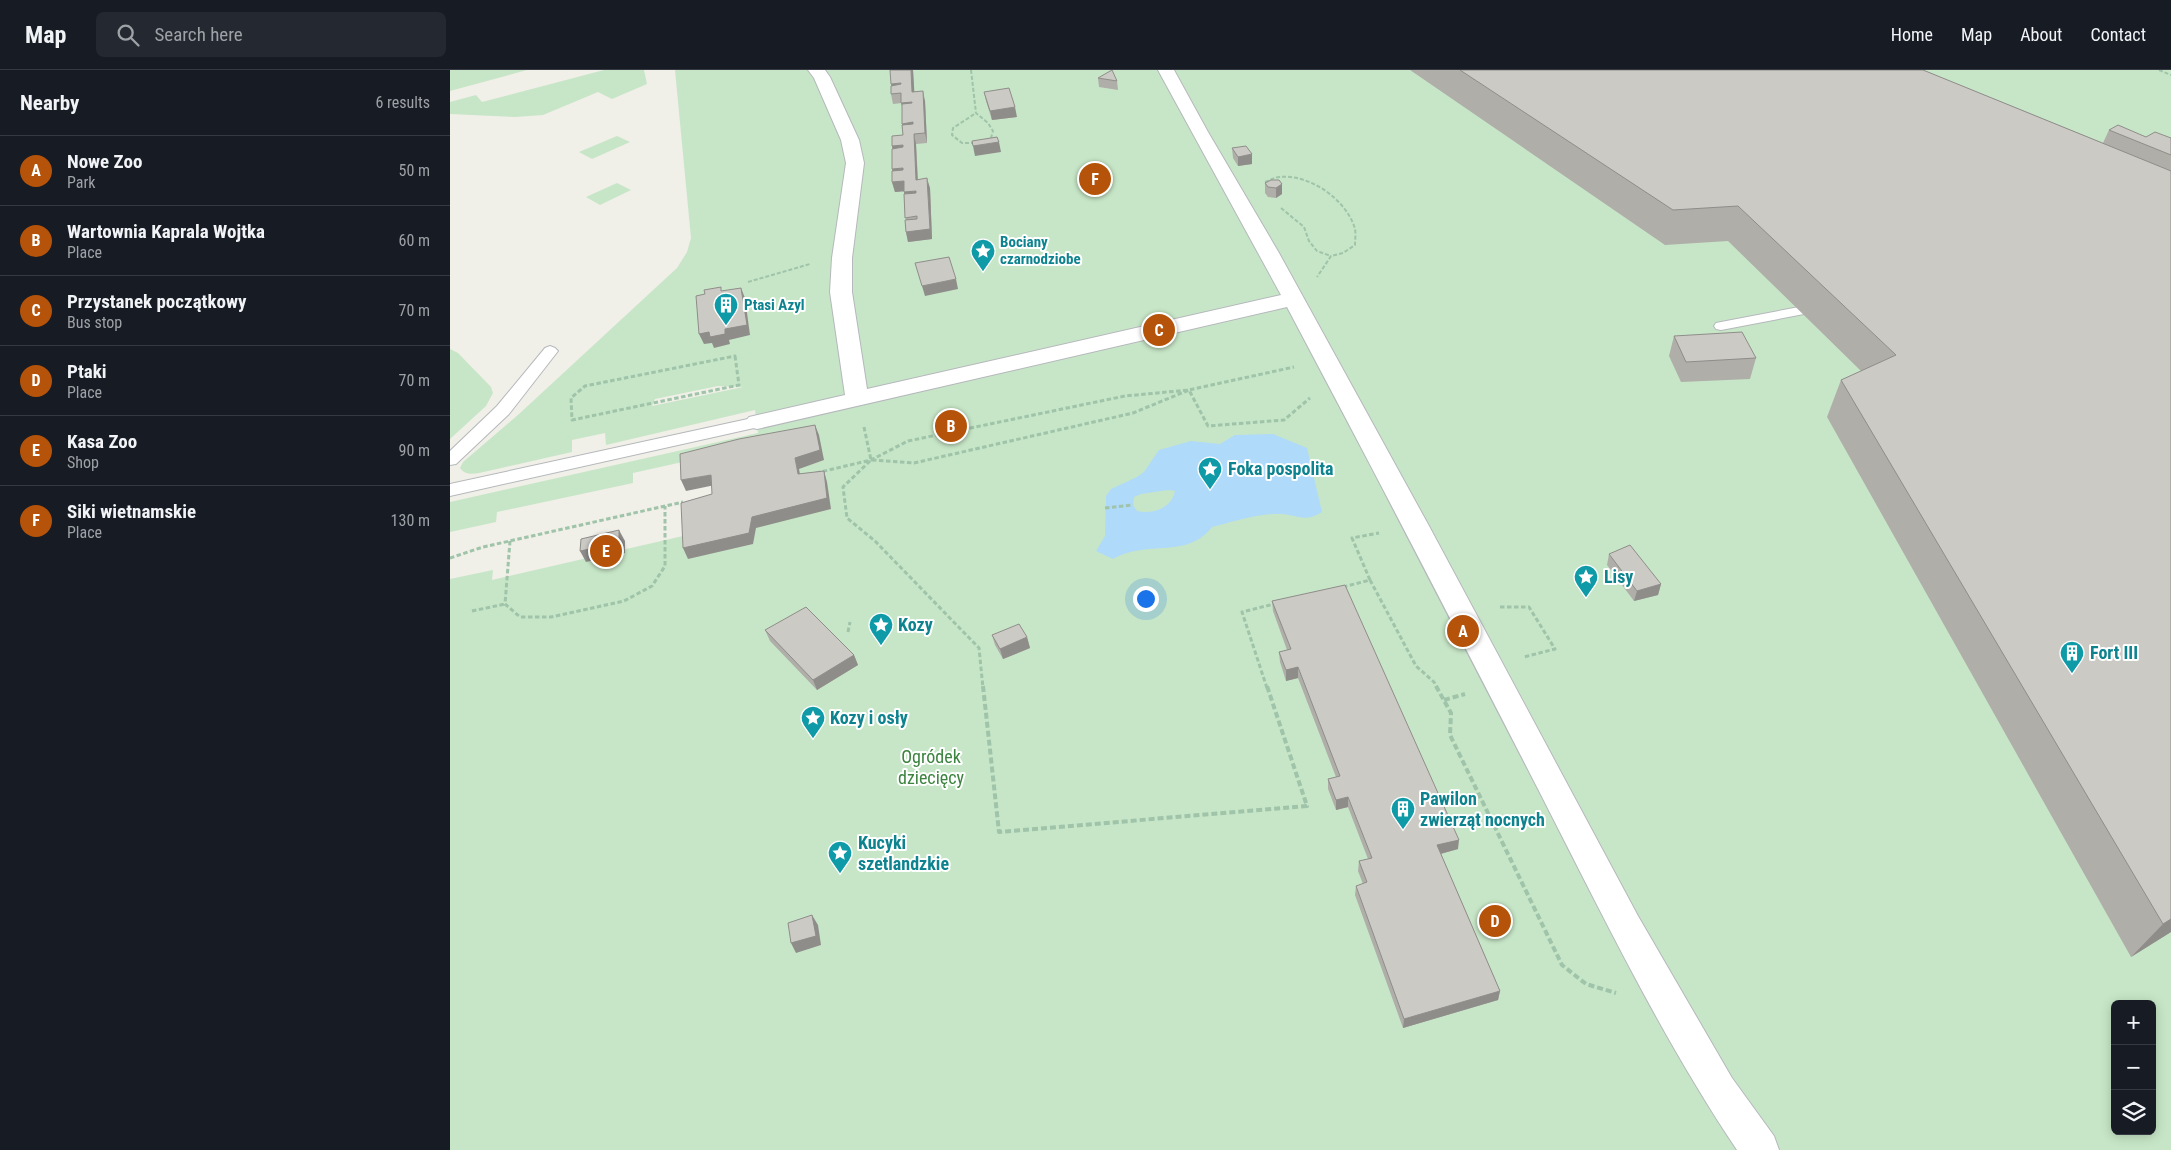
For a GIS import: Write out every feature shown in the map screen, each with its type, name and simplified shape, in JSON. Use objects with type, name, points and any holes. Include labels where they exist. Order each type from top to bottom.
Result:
[{"type":"street","points":[[816,70],[822,77],[850,140],[855,163],[842,258],[841,292],[857,398]]},
{"type":"street","points":[[1166,70],[1416,526],[1622,919],[1719,1091],[1760,1150]]},
{"type":"street","points":[[757,422],[1293,299]]},
{"type":"lane","points":[[1721,326],[1799,311]]},
{"type":"lane","points":[[450,460],[502,410],[550,351]]},
{"type":"lane","points":[[450,490],[757,422]]},
{"type":"path","points":[[971,70],[976,112],[988,123],[993,131],[991,138],[986,140]]},
{"type":"path","points":[[2159,70],[2171,75]]},
{"type":"path","points":[[976,112],[953,128],[952,135],[957,142],[967,144],[981,142]]},
{"type":"path","points":[[1261,188],[1270,178],[1291,177],[1324,190],[1339,201],[1356,227],[1358,236],[1356,245],[1343,253],[1331,256],[1317,251],[1309,242],[1304,227],[1275,204]]},
{"type":"path","points":[[1293,299],[1322,272],[1331,256]]},
{"type":"path","points":[[748,282],[816,262],[842,258]]},
{"type":"path","points":[[735,356],[739,385],[572,420],[571,398],[585,386],[735,356]]},
{"type":"path","points":[[1189,390],[1208,426],[1284,420],[1331,368]]},
{"type":"path","points":[[813,473],[871,460],[908,441],[1125,396],[1189,390],[1331,368]]},
{"type":"path","points":[[1189,390],[1132,414],[914,463],[871,460],[843,487],[847,518],[875,541],[979,648],[999,832],[1307,806],[1242,612],[1278,603]]},
{"type":"path","points":[[863,423],[871,460]]},
{"type":"path","points":[[450,558],[510,541],[691,500]]},
{"type":"path","points":[[1105,508],[1133,505]]},
{"type":"path","points":[[505,604],[520,617],[551,618],[624,601],[652,586],[665,566],[665,506]]},
{"type":"path","points":[[1416,526],[1352,538],[1370,580],[1416,666],[1434,682],[1451,713],[1450,735],[1562,965],[1586,984],[1616,993],[1661,989]]},
{"type":"path","points":[[505,604],[510,541]]},
{"type":"path","points":[[1334,589],[1370,580]]},
{"type":"path","points":[[472,611],[505,604]]},
{"type":"path","points":[[1459,607],[1529,607],[1555,649],[1490,666]]},
{"type":"path","points":[[848,632],[850,622]]},
{"type":"green space","points":[[450,70],[527,70],[450,91]]},
{"type":"green space","points":[[604,70],[644,70],[647,84],[612,99],[598,92],[543,115],[515,117],[450,114],[450,102],[476,95],[482,102]]},
{"type":"green space","name":"Ogródek dziecięcy","points":[[675,70],[2171,70],[2171,1150],[450,1150],[450,579],[493,570],[492,580],[696,533],[759,445],[633,473],[633,483],[497,512],[496,522],[450,532],[450,502],[758,433],[755,410],[606,445],[605,433],[572,440],[572,452],[479,473],[466,473],[460,468],[463,462],[519,414],[677,268],[687,252],[691,238]],"holes":[[[718,386],[743,387],[652,406],[655,399]]]},
{"type":"green space","points":[[617,136],[630,142],[592,159],[579,152]]},
{"type":"green space","points":[[617,183],[631,190],[600,205],[586,197]]},
{"type":"green space","points":[[450,349],[458,353],[491,387],[493,393],[486,406],[450,439]]},
{"type":"water","points":[[1273,434],[1307,448],[1322,512],[1306,518],[1273,514],[1246,518],[1212,527],[1202,537],[1190,543],[1140,550],[1126,553],[1113,559],[1096,551],[1105,536],[1106,496],[1111,489],[1144,472],[1159,450],[1191,441],[1220,444],[1235,435]],"holes":[[[1168,490],[1175,491],[1170,502],[1161,509],[1143,512],[1137,511],[1133,505],[1134,497],[1141,494]]]},
{"type":"building","points":[[890,70],[911,70],[912,92],[923,91],[925,133],[914,134],[916,180],[927,178],[930,229],[906,232],[905,220],[917,219],[917,216],[905,218],[904,194],[916,193],[916,191],[904,192],[904,181],[892,182],[892,171],[903,170],[903,168],[892,169],[892,149],[903,147],[903,145],[892,146],[892,136],[903,135],[902,125],[913,124],[913,122],[902,124],[902,104],[912,102],[901,103],[901,93],[891,94],[891,86],[901,83],[891,84]]},
{"type":"building","points":[[1112,70],[1117,81],[1098,78]]},
{"type":"building","name":"Fort III","points":[[1460,70],[1923,70],[2171,171],[2171,919],[2163,924],[1841,380],[1896,355],[1738,206],[1673,210]]},
{"type":"building","points":[[1009,88],[1015,107],[990,111],[984,92]]},
{"type":"building","points":[[2118,125],[2146,137],[2155,132],[2171,138],[2171,155],[2109,130]]},
{"type":"building","points":[[997,137],[999,142],[973,146],[972,141]]},
{"type":"building","points":[[1246,146],[1252,154],[1238,157],[1232,148]]},
{"type":"building","points":[[1271,180],[1279,180],[1282,184],[1276,188],[1268,187],[1265,183]]},
{"type":"building","points":[[949,257],[956,279],[922,286],[915,263]]},
{"type":"building","name":"Ptasi Azyl","points":[[721,287],[721,291],[741,288],[747,325],[725,329],[725,334],[710,337],[709,332],[699,334],[696,296],[705,294],[704,290]]},
{"type":"building","points":[[1742,332],[1756,358],[1686,362],[1674,336]]},
{"type":"building","points":[[815,425],[820,450],[795,458],[798,474],[824,471],[827,498],[752,517],[749,533],[683,548],[681,503],[712,494],[711,475],[681,480],[680,454],[739,439]]},
{"type":"building","points":[[619,530],[619,543],[580,551],[581,539]]},
{"type":"building","points":[[1630,545],[1661,584],[1637,591],[1609,554]]},
{"type":"building","name":"Pawilon zwierząt nocnych","points":[[1345,585],[1459,840],[1437,845],[1500,991],[1404,1019],[1356,886],[1367,882],[1359,861],[1372,858],[1348,797],[1336,800],[1328,779],[1340,776],[1298,667],[1286,670],[1279,652],[1291,649],[1272,601]]},
{"type":"building","points":[[806,607],[854,655],[813,680],[765,630]]},
{"type":"building","points":[[1019,624],[1027,637],[1000,649],[992,635]]},
{"type":"building","points":[[812,915],[816,936],[791,943],[788,923]]},
{"type":"place","name":"Siki wietnamskie","points":[[1095,179]]},
{"type":"place","name":"Bociany czarnodziobe","points":[[983,272]]},
{"type":"place","name":"Ptasi Azyl","points":[[726,326]]},
{"type":"place","name":"Przystanek początkowy","points":[[1159,330]]},
{"type":"place","name":"Wartownia Kaprala Wojtka","points":[[951,426]]},
{"type":"place","name":"Foka pospolita","points":[[1210,490]]},
{"type":"place","name":"Kasa Zoo","points":[[606,551]]},
{"type":"place","name":"Lisy","points":[[1586,598]]},
{"type":"place","name":"Nowe Zoo","points":[[1463,631]]},
{"type":"place","name":"Kozy","points":[[881,646]]},
{"type":"place","name":"Fort III","points":[[2072,674]]},
{"type":"place","name":"Kozy i osły","points":[[813,739]]},
{"type":"place","name":"Pawilon zwierząt nocnych","points":[[1403,830]]},
{"type":"place","name":"Kucyki szetlandzkie","points":[[840,874]]},
{"type":"place","name":"Ptaki","points":[[1495,921]]}]
